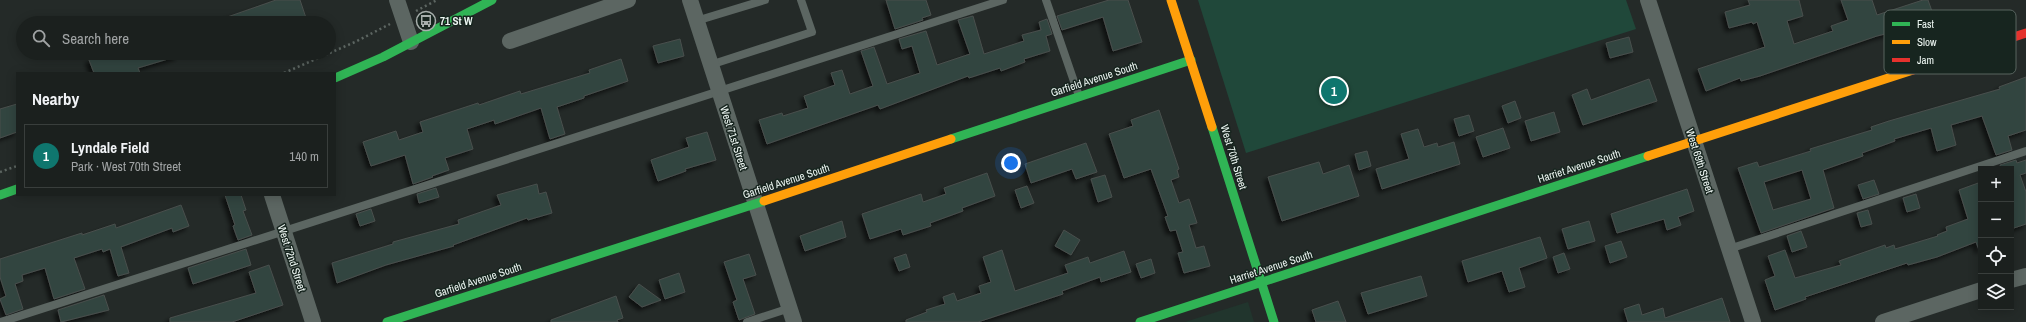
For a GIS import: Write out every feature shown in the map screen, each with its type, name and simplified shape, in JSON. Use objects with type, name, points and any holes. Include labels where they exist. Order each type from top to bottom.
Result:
[{"type":"street","points":[[397,0],[411,42]]},
{"type":"street","points":[[336,78],[411,42],[492,0]]},
{"type":"street","points":[[510,40],[628,0]]},
{"type":"street","name":"West 71st Street","points":[[690,0],[792,315]]},
{"type":"street","name":"West 70th Street","points":[[1171,0],[1192,60],[1274,322]]},
{"type":"street","name":"West 69th Street","points":[[1648,0],[1753,322]]},
{"type":"street","name":"Harriet Avenue South","points":[[2016,36],[2026,33]]},
{"type":"street","name":"Garfield Avenue South","points":[[387,322],[755,204],[1192,60]]},
{"type":"street","name":"Harriet Avenue South","points":[[1140,322],[1900,74]]},
{"type":"street","points":[[0,195],[16,189]]},
{"type":"street","name":"West 72nd Street","points":[[272,196],[313,322]]},
{"type":"street","points":[[2014,279],[2026,276]]},
{"type":"street","points":[[1883,322],[1978,291]]},
{"type":"lane","points":[[696,21],[765,0]]},
{"type":"lane","points":[[710,65],[812,32],[801,0]]},
{"type":"lane","points":[[2,322],[1002,0]]},
{"type":"lane","points":[[1046,0],[1079,97]]},
{"type":"lane","points":[[1729,249],[2026,152]]},
{"type":"lane","points":[[747,322],[792,315]]},
{"type":"path","points":[[416,12],[437,0]]},
{"type":"path","points":[[336,50],[388,25]]},
{"type":"path","points":[[286,72],[314,60]]},
{"type":"path","points":[[0,172],[16,166]]},
{"type":"shaded area","points":[[1248,302],[1254,322],[1185,322]]},
{"type":"green space","points":[[1198,0],[1626,0],[1636,29],[1246,153]]},
{"type":"building","points":[[276,0],[300,0],[305,16],[230,16]]},
{"type":"building","points":[[886,0],[926,0],[931,15],[922,18],[923,20],[895,29]]},
{"type":"building","points":[[1109,0],[1128,0],[1142,42],[1113,51],[1103,17],[1062,30],[1057,16]]},
{"type":"building","points":[[1748,0],[1799,0],[1803,16],[1787,21],[1794,44],[1833,31],[1831,26],[1848,20],[1841,0],[1872,0],[1877,15],[1884,13],[1884,34],[1760,76],[1741,81],[1740,78],[1706,91],[1698,69],[1765,47],[1757,22],[1729,28],[1725,12],[1750,5]]},
{"type":"building","points":[[1923,0],[1928,0],[1932,10],[1892,10]]},
{"type":"building","points":[[973,16],[984,54],[1024,41],[1022,35],[1041,30],[1039,22],[1047,19],[1052,34],[1046,36],[1050,51],[1024,59],[1025,62],[1001,71],[1000,68],[969,78],[968,76],[880,109],[878,105],[767,144],[759,120],[782,113],[783,116],[808,108],[804,96],[835,85],[831,73],[842,70],[850,94],[873,86],[861,51],[874,47],[887,84],[920,73],[912,46],[902,49],[899,39],[926,31],[937,65],[970,54],[958,20]]},
{"type":"building","points":[[1629,37],[1633,52],[1610,58],[1606,43]]},
{"type":"building","points":[[680,39],[684,56],[658,63],[653,46]]},
{"type":"building","points":[[621,59],[628,81],[557,107],[565,134],[550,139],[541,108],[495,124],[494,120],[467,129],[473,149],[445,158],[449,170],[413,184],[405,155],[371,166],[363,142],[396,131],[399,140],[423,132],[420,122],[478,103],[479,105],[520,91],[521,94],[590,73],[589,70]]},
{"type":"building","points":[[89,60],[165,60],[138,68],[140,72],[94,72]]},
{"type":"building","points":[[2026,77],[2026,130],[2008,136],[2012,150],[1996,155],[1982,116],[1951,125],[1956,145],[1937,151],[1931,128],[1894,139],[1895,141],[1862,153],[1863,156],[1823,170],[1834,208],[1761,233],[1738,168],[1757,162],[1759,167],[1811,151],[1810,149],[1872,130],[1871,127],[2000,89],[1999,87]],"holes":[[[1802,170],[1811,199],[1773,210],[1764,182]]]},
{"type":"building","points":[[1649,79],[1657,101],[1583,125],[1572,95],[1587,89],[1591,100]]},
{"type":"building","points":[[1515,101],[1521,118],[1508,123],[1502,106]]},
{"type":"building","points":[[16,104],[16,132],[0,138],[0,109]]},
{"type":"building","points":[[1159,110],[1179,169],[1177,170],[1179,177],[1171,180],[1179,203],[1189,199],[1197,223],[1189,225],[1196,248],[1204,246],[1210,266],[1184,273],[1178,253],[1183,252],[1176,230],[1170,231],[1165,217],[1168,216],[1151,169],[1124,178],[1109,134],[1133,126],[1131,120]]},
{"type":"building","points":[[1554,112],[1560,132],[1531,141],[1525,121]]},
{"type":"building","points":[[1469,115],[1474,131],[1459,136],[1454,119]]},
{"type":"building","points":[[1503,128],[1510,148],[1483,157],[1476,137]]},
{"type":"building","points":[[1418,129],[1424,147],[1437,143],[1438,147],[1454,142],[1460,164],[1382,189],[1376,169],[1409,159],[1401,134]]},
{"type":"building","points":[[707,132],[716,160],[685,169],[686,171],[658,181],[651,160],[689,147],[686,138]]},
{"type":"building","points":[[1086,143],[1097,172],[1076,179],[1072,169],[1031,183],[1025,164]]},
{"type":"building","points":[[1367,151],[1371,166],[1359,170],[1355,154]]},
{"type":"building","points":[[2016,160],[2017,163],[2026,160],[2026,173],[2020,175],[2026,192],[2026,224],[2014,228],[2014,166],[2000,165]]},
{"type":"building","points":[[1319,162],[1323,174],[1349,165],[1359,196],[1282,221],[1268,177]]},
{"type":"building","points":[[987,173],[995,196],[962,208],[963,211],[930,223],[931,226],[903,235],[901,229],[870,239],[862,214],[921,194],[923,202],[946,194],[944,188]]},
{"type":"building","points":[[1105,175],[1112,197],[1098,202],[1091,179]]},
{"type":"building","points":[[1874,180],[1879,194],[1863,199],[1858,185]]},
{"type":"building","points":[[1978,183],[1978,247],[1976,242],[1937,257],[1908,265],[1907,263],[1805,297],[1806,299],[1775,310],[1765,280],[1775,276],[1768,256],[1785,250],[1795,278],[1841,265],[1839,261],[1885,245],[1886,248],[1894,245],[1895,249],[1938,236],[1937,235],[1947,231],[1946,227],[1968,219],[1959,190]]},
{"type":"building","points":[[537,184],[539,194],[546,192],[552,213],[528,220],[527,218],[453,245],[454,246],[386,265],[337,283],[332,263],[393,244],[393,242],[459,224],[458,220],[501,205],[497,195]]},
{"type":"building","points":[[1027,186],[1034,203],[1021,208],[1015,190]]},
{"type":"building","points":[[436,188],[439,197],[419,203],[417,194]]},
{"type":"building","points":[[1687,189],[1694,211],[1678,217],[1681,225],[1667,230],[1664,219],[1617,233],[1611,214]]},
{"type":"building","points":[[1916,194],[1920,208],[1907,212],[1903,198]]},
{"type":"building","points":[[225,196],[241,196],[246,210],[243,211],[252,235],[238,240],[233,226],[235,225]]},
{"type":"building","points":[[181,205],[189,226],[173,232],[172,228],[121,247],[129,273],[118,276],[110,249],[103,252],[102,249],[74,258],[85,289],[54,299],[45,268],[22,275],[23,281],[15,284],[23,309],[6,315],[0,299],[6,296],[0,277],[0,259],[115,224],[116,228]]},
{"type":"building","points":[[371,209],[375,221],[360,226],[356,214]]},
{"type":"building","points":[[1868,210],[1872,224],[1861,227],[1857,213]]},
{"type":"building","points":[[842,221],[846,237],[805,251],[800,236]]},
{"type":"building","points":[[1589,221],[1595,241],[1568,249],[1562,229]]},
{"type":"building","points":[[1064,230],[1080,240],[1071,255],[1055,246]]},
{"type":"building","points":[[1801,231],[1807,247],[1792,252],[1787,236]]},
{"type":"building","points":[[1540,237],[1547,258],[1519,268],[1525,287],[1509,292],[1502,271],[1468,282],[1462,261]]},
{"type":"building","points":[[1621,241],[1627,257],[1610,263],[1605,246]]},
{"type":"building","points":[[246,249],[251,265],[193,284],[188,268]]},
{"type":"building","points":[[1002,250],[1015,291],[1068,273],[1065,265],[1088,257],[1090,263],[1124,251],[1131,272],[1101,282],[1100,277],[1062,291],[1063,294],[978,322],[906,322],[906,320],[927,312],[926,310],[945,304],[943,297],[954,293],[957,301],[981,293],[979,286],[991,282],[983,257]]},
{"type":"building","points":[[1564,253],[1570,269],[1558,273],[1553,257]]},
{"type":"building","points":[[749,254],[756,275],[743,279],[755,314],[739,320],[733,302],[737,300],[724,262]]},
{"type":"building","points":[[906,254],[910,267],[899,271],[894,258]]},
{"type":"building","points":[[1151,259],[1155,273],[1141,278],[1136,264]]},
{"type":"building","points":[[269,265],[283,305],[232,322],[170,322],[170,318],[256,293],[249,272]]},
{"type":"building","points":[[679,273],[685,292],[665,299],[659,280]]},
{"type":"building","points":[[1421,276],[1427,296],[1368,314],[1361,293]]},
{"type":"building","points":[[639,284],[661,300],[642,307],[629,297]]},
{"type":"building","points":[[104,295],[109,310],[61,322],[58,310]]},
{"type":"building","points":[[616,296],[623,318],[617,320],[618,322],[551,322],[551,320]]},
{"type":"building","points":[[1722,298],[1730,322],[1628,322],[1624,309],[1639,304],[1642,315],[1663,308],[1665,318]]},
{"type":"building","points":[[1338,301],[1346,322],[1316,322],[1312,310]]},
{"type":"traffic: fast","points":[[336,78],[383,57],[492,0]]},
{"type":"traffic: fast","points":[[951,139],[1191,60]]},
{"type":"traffic: fast","points":[[1212,127],[1274,322]]},
{"type":"traffic: fast","points":[[1140,322],[1648,156]]},
{"type":"traffic: fast","points":[[0,195],[16,189]]},
{"type":"traffic: fast","points":[[387,322],[764,201]]},
{"type":"traffic: slow","points":[[1171,0],[1212,127]]},
{"type":"traffic: slow","points":[[1648,156],[1901,74]]},
{"type":"traffic: slow","points":[[764,201],[951,139]]},
{"type":"traffic: jam","points":[[2016,36],[2026,33]]},
{"type":"place","name":"71 St W","points":[[426,21]]},
{"type":"place","name":"Lyndale Field","points":[[1334,91]]}]
